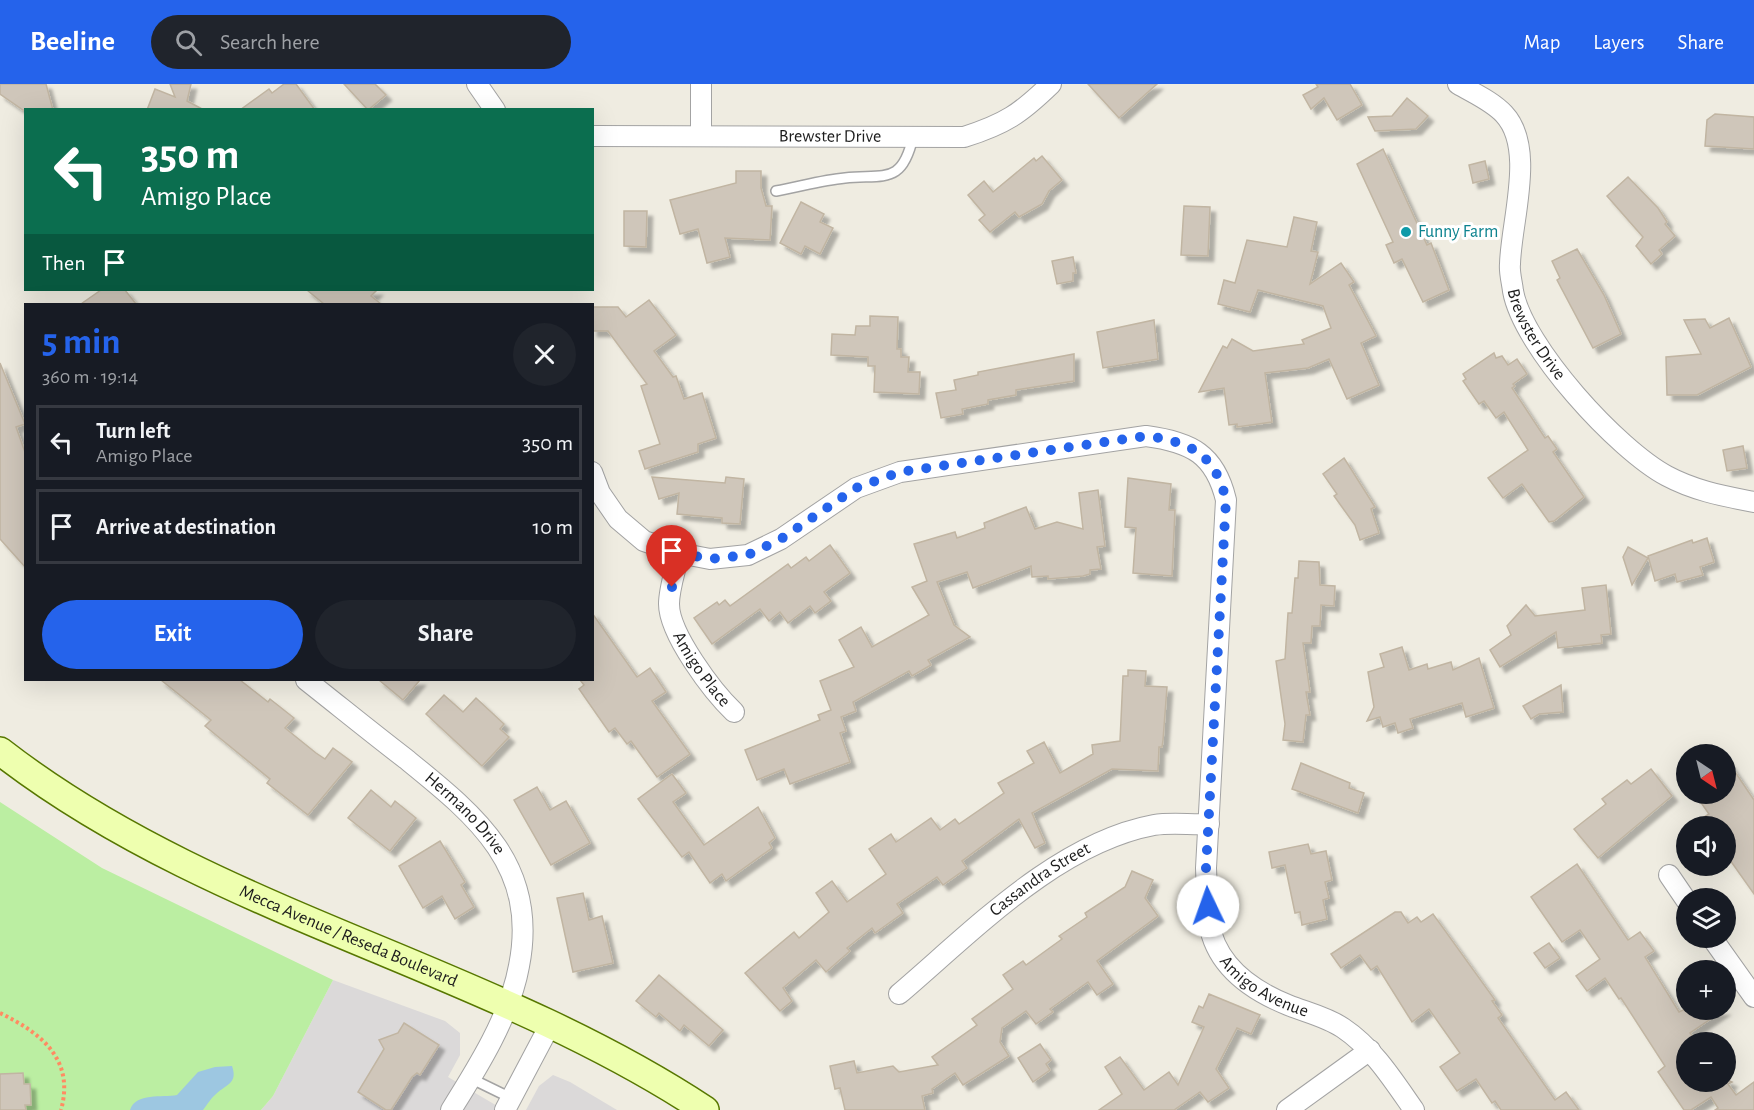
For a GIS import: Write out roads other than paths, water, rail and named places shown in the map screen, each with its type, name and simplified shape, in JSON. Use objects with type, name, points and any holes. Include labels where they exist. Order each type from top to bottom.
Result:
[{"type":"main road","name":"Mecca Avenue / Reseda Boulevard","points":[[0,751],[57,792],[144,843],[219,882],[550,1023],[620,1059],[705,1110]]},
{"type":"street","points":[[477,84],[494,108]]},
{"type":"street","points":[[701,84],[701,136]]},
{"type":"street","name":"Brewster Drive","points":[[594,136],[964,137],[995,127],[1022,112],[1051,84]]},
{"type":"street","name":"Brewster Drive","points":[[1458,84],[1504,114],[1517,136],[1521,159],[1510,266],[1514,294],[1525,322],[1541,351],[1573,392],[1626,445],[1666,476],[1710,494],[1754,502]]},
{"type":"street","name":"Amigo Avenue","points":[[594,477],[600,493],[618,519],[644,541],[678,553],[710,559],[748,555],[781,539],[856,488],[900,472],[1146,436],[1174,440],[1196,450],[1213,466],[1221,481],[1226,500],[1206,868],[1209,925],[1222,957],[1244,983],[1266,996],[1340,1025],[1370,1050],[1414,1110]]},
{"type":"street","name":"Amigo Place","points":[[678,553],[669,604],[673,623],[721,699],[734,712]]},
{"type":"street","name":"Hermano Drive","points":[[307,681],[463,805],[492,837],[509,866],[521,908],[522,946],[518,972],[507,1004],[470,1078],[451,1110]]},
{"type":"street","name":"Cassandra Street","points":[[898,994],[1010,899],[1080,852],[1115,835],[1156,825],[1209,825]]},
{"type":"street","points":[[1669,875],[1678,888]]},
{"type":"street","points":[[1719,948],[1754,997]]},
{"type":"street","points":[[508,1104],[550,1023]]},
{"type":"street","points":[[1287,1110],[1370,1050]]},
{"type":"lane","points":[[776,190],[844,178],[879,178],[892,174],[900,169],[908,157],[912,137]]},
{"type":"lane","points":[[470,1078],[508,1104]]},
{"type":"water","points":[[232,1066],[234,1076],[232,1080],[214,1096],[203,1110],[130,1110],[133,1104],[144,1098],[177,1095],[198,1072],[215,1067]]},
{"type":"place","name":"Funny Farm","points":[[1406,232]]}]
